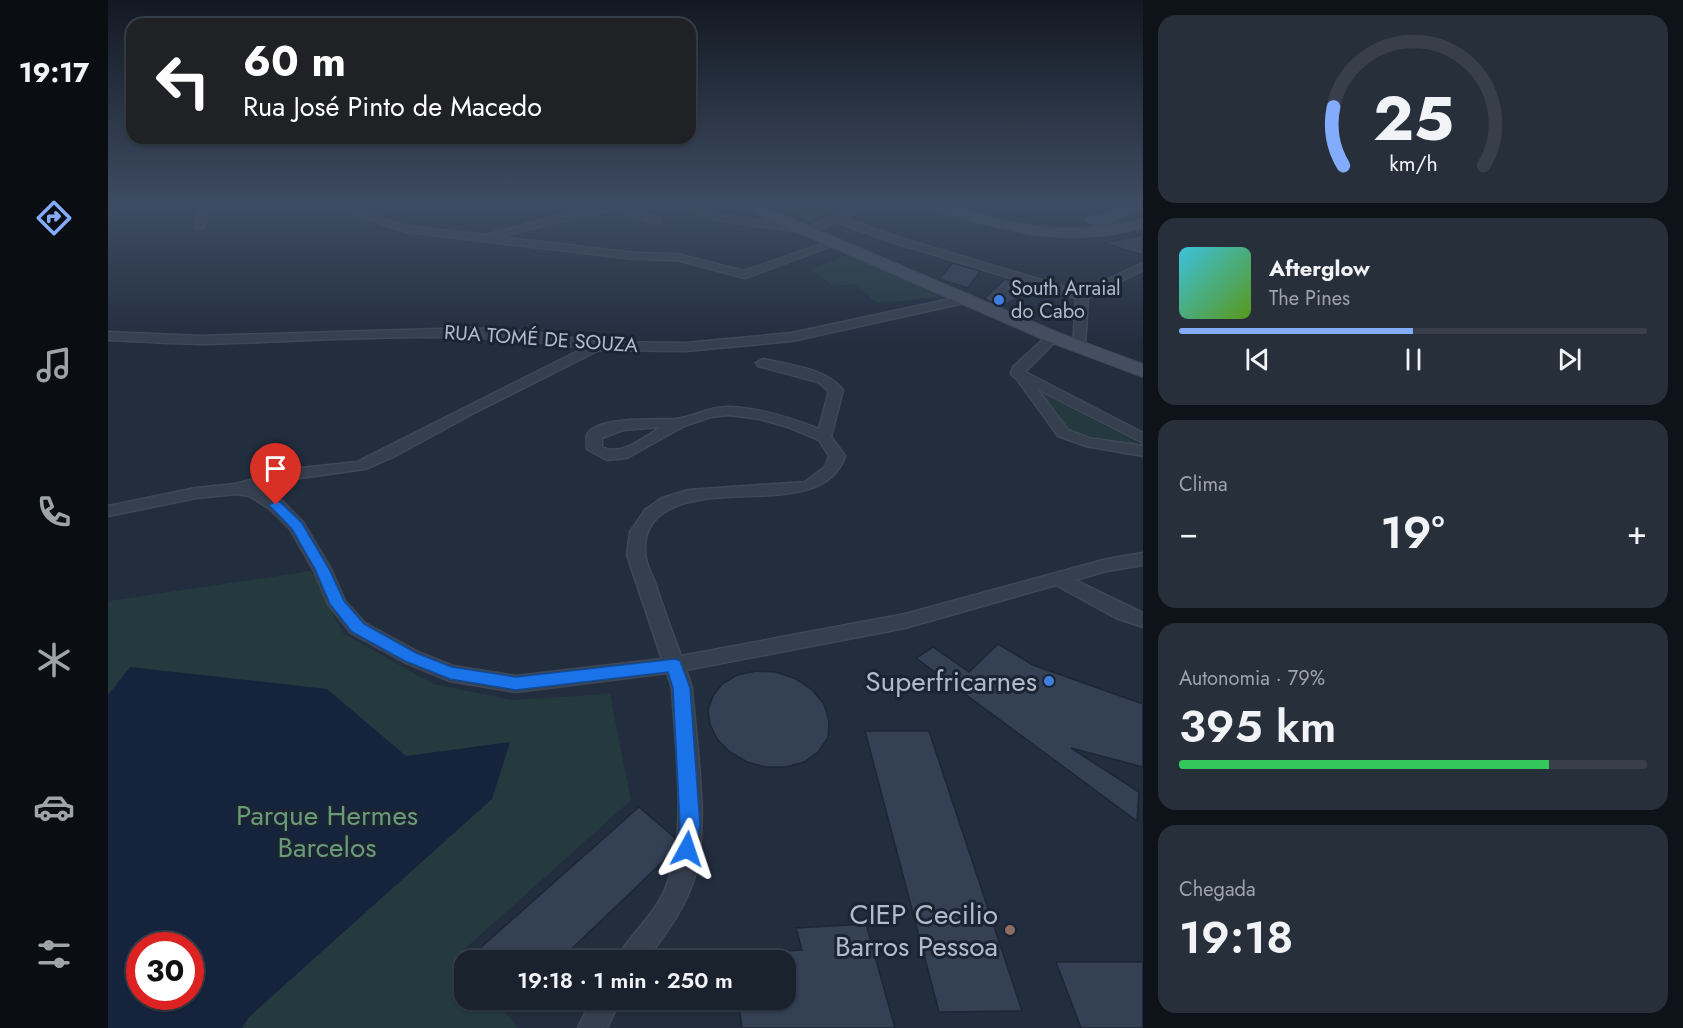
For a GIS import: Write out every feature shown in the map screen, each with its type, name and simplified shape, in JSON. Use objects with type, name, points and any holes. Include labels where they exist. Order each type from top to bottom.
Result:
[{"type":"main road","points":[[858,251],[1053,337],[1143,370]]},
{"type":"street","points":[[592,251],[634,256],[677,257],[745,276],[813,251]]},
{"type":"street","points":[[933,251],[1082,296],[1143,266]]},
{"type":"street","points":[[1079,347],[1082,296]]},
{"type":"street","name":"RUA TOMÉ DE SOUZA","points":[[108,336],[241,339],[471,332],[534,336],[597,346],[686,347],[792,337],[969,299]]},
{"type":"street","points":[[1053,337],[1018,370],[1020,376],[1063,433],[1086,442],[1143,451]]},
{"type":"street","points":[[108,511],[196,493],[237,489],[292,474],[360,466],[390,453],[467,411],[597,346]]},
{"type":"street","points":[[763,363],[823,379],[836,390],[824,436]]},
{"type":"street","points":[[1020,376],[1143,439]]},
{"type":"street","points":[[637,950],[670,906],[684,872],[690,825],[682,688],[636,555],[637,534],[650,514],[667,502],[684,495],[767,491],[809,486],[833,468],[837,456],[824,436],[793,423],[761,414],[729,411],[709,413],[679,423],[627,453],[607,455],[595,448],[594,436],[613,427],[679,423]]},
{"type":"street","points":[[237,489],[254,492],[276,505],[297,526],[322,569],[337,604],[358,628],[411,657],[450,673],[516,684],[675,665],[905,621],[1107,565],[1143,559]]},
{"type":"street","points":[[1059,579],[1123,613],[1143,620]]},
{"type":"street","points":[[592,1028],[601,1010]]},
{"type":"green space","points":[[852,253],[955,296],[877,303],[854,284],[833,286],[811,270]]},
{"type":"green space","points":[[1034,389],[1143,446],[1143,447],[1067,431]]},
{"type":"green space","name":"Parque Hermes Barcelos","points":[[311,571],[343,633],[433,684],[512,700],[610,694],[631,800],[463,950],[454,950],[454,1010],[504,1010],[518,1028],[108,1028],[108,601]]},
{"type":"water","points":[[130,667],[327,689],[406,756],[510,742],[492,799],[249,1017],[242,1028],[108,1028],[108,695]]},
{"type":"building","points":[[1130,251],[1143,251],[1143,255]]},
{"type":"building","points":[[953,263],[980,271],[968,288],[939,279]]},
{"type":"building","points":[[1005,279],[1022,284],[1013,296],[1018,298],[1002,306],[984,299]]},
{"type":"building","points":[[998,644],[1033,665],[1143,704],[1143,767],[1071,748],[1139,792],[1137,821],[916,658],[933,647],[969,672]]},
{"type":"building","points":[[756,671],[776,672],[796,679],[812,690],[824,704],[829,721],[828,738],[818,752],[804,762],[786,767],[766,767],[747,762],[730,752],[717,739],[710,724],[708,710],[713,696],[722,684],[737,675]]},
{"type":"building","points":[[865,731],[929,731],[1022,1011],[939,1012]]},
{"type":"building","points":[[639,807],[675,838],[673,852],[570,950],[478,950]]},
{"type":"building","points":[[866,924],[895,1028],[742,1028],[740,1010],[796,1010],[796,950],[802,950],[796,928]]},
{"type":"building","points":[[1056,962],[1143,962],[1143,1028],[1081,1028]]},
{"type":"place","name":"South Arraial do Cabo","points":[[999,300]]},
{"type":"place","name":"Superfricarnes","points":[[1049,681]]},
{"type":"place","name":"CIEP Cecilio Barros Pessoa","points":[[1010,930]]},
{"type":"route","points":[[276,505],[297,526],[322,569],[337,604],[358,628],[411,657],[450,673],[516,684],[675,665],[682,688],[690,825],[687,849]]}]
